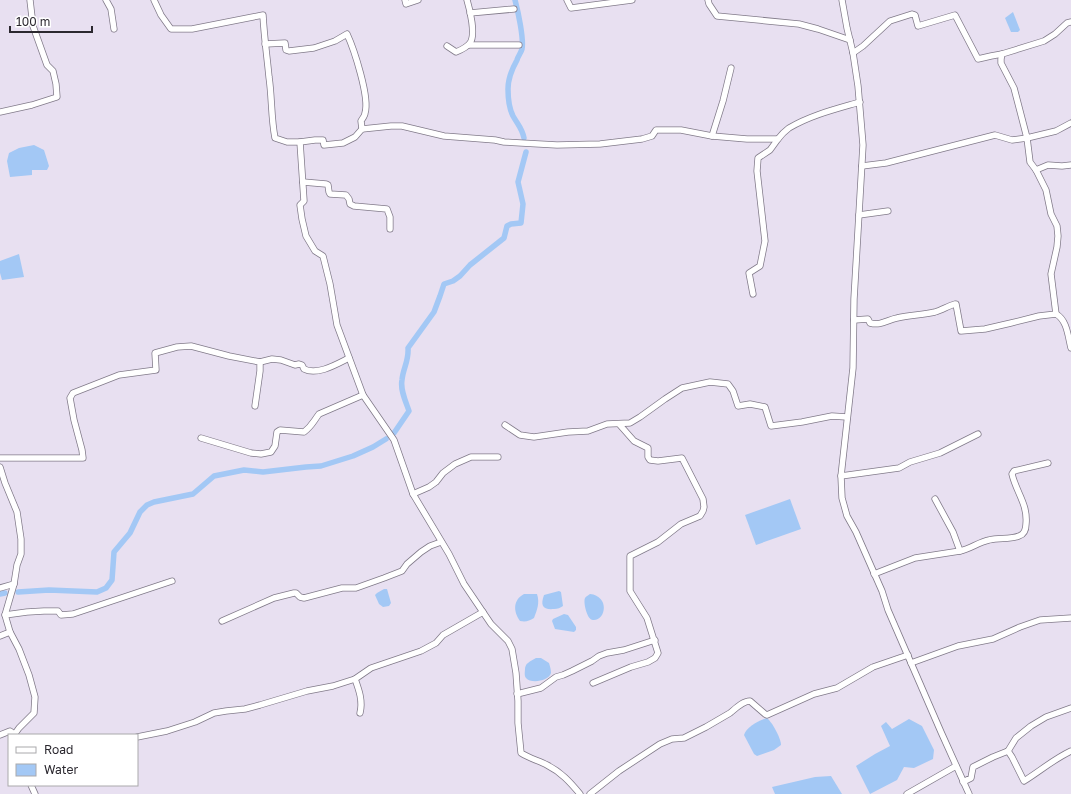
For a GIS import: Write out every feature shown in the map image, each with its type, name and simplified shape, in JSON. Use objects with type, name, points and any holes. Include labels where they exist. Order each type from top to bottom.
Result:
[{"type":"street","points":[[0,112],[32,105],[56,97],[56,84],[53,71],[47,65],[33,26],[30,0]]},
{"type":"street","points":[[106,0],[111,9],[114,29]]},
{"type":"street","points":[[154,0],[160,15],[172,29],[192,29],[263,15],[275,138],[287,142],[323,140],[324,145],[343,143],[355,137],[362,129],[391,126],[402,126],[444,136],[504,142],[557,145],[600,144],[642,139],[652,136],[656,130],[681,130],[712,136],[747,139],[778,139]]},
{"type":"street","points":[[404,0],[406,4],[418,0]]},
{"type":"street","points":[[467,0],[470,13],[472,39],[469,45]]},
{"type":"street","points":[[567,0],[570,8],[632,0]]},
{"type":"street","points":[[708,0],[709,4],[718,16],[799,24],[850,40]]},
{"type":"street","points":[[842,0],[853,53],[860,102],[863,145],[853,368],[841,476],[842,498],[847,516],[856,532],[911,663],[969,794]]},
{"type":"street","points":[[470,13],[514,9]]},
{"type":"street","points":[[853,53],[863,46],[890,21],[912,14],[914,15],[918,26],[956,16],[978,59],[1044,42],[1071,22]]},
{"type":"street","points":[[265,44],[285,43],[286,50],[289,52],[314,48],[335,41],[347,34],[357,61],[366,100],[366,113],[361,121],[362,129]]},
{"type":"street","points":[[447,46],[456,52],[469,45],[519,45]]},
{"type":"street","points":[[1002,54],[1001,63],[1014,88],[1027,138],[1030,162],[1036,170],[1046,190],[1051,214],[1056,226],[1058,236],[1057,247],[1051,274],[1056,314]]},
{"type":"street","points":[[712,136],[731,68]]},
{"type":"street","points":[[753,294],[749,273],[760,266],[766,241],[757,171],[758,158],[770,150],[788,129],[823,113],[860,102]]},
{"type":"street","points":[[862,166],[886,163],[995,135],[1012,140],[1027,138],[1056,131],[1071,123]]},
{"type":"street","points":[[300,142],[304,201],[300,205],[306,236],[315,251],[323,256],[330,284],[337,325],[363,395],[394,440],[413,494],[449,554],[464,584],[491,624],[508,641],[512,649],[516,673],[521,753],[560,773],[580,794]]},
{"type":"street","points":[[1036,170],[1048,165],[1071,165]]},
{"type":"street","points":[[303,182],[326,184],[330,194],[346,195],[350,204],[354,206],[387,209],[390,217],[390,229]]},
{"type":"street","points":[[859,215],[888,211]]},
{"type":"street","points":[[854,320],[868,319],[870,322],[875,324],[896,318],[937,312],[948,306],[956,304],[961,331],[985,329],[1040,316],[1056,314],[1063,320],[1071,348]]},
{"type":"street","points":[[0,458],[83,458],[70,398],[73,392],[119,375],[156,370],[155,352],[191,346],[260,362],[272,359],[295,365],[299,364],[302,365],[307,371],[329,368],[349,358]]},
{"type":"street","points":[[255,406],[260,362]]},
{"type":"street","points":[[505,425],[520,435],[534,437],[568,432],[588,431],[607,424],[630,423],[682,388],[710,382],[728,384],[733,391],[738,406],[750,404],[764,407],[771,426],[832,416],[848,418]]},
{"type":"street","points":[[201,438],[251,454],[271,452],[275,446],[277,432],[280,430],[304,432],[312,426],[319,414],[363,395]]},
{"type":"street","points":[[593,683],[655,658],[658,653],[647,618],[630,591],[630,556],[658,542],[681,524],[700,516],[704,507],[703,498],[682,458],[658,461],[650,460],[648,458],[648,448],[634,441],[619,424]]},
{"type":"street","points":[[841,476],[899,468],[910,462],[940,453],[978,434]]},
{"type":"street","points":[[413,494],[429,487],[436,482],[443,473],[455,464],[471,457],[498,457]]},
{"type":"street","points":[[874,574],[915,558],[967,550],[988,540],[1003,538],[1010,539],[1021,536],[1024,533],[1027,518],[1024,504],[1012,474],[1014,471],[1048,463]]},
{"type":"street","points":[[0,468],[17,512],[21,539],[21,554],[5,615],[10,632],[19,649],[35,697],[34,713],[14,734],[10,731],[0,734]]},
{"type":"street","points":[[935,499],[953,532],[960,551]]},
{"type":"street","points":[[222,621],[274,598],[294,593],[298,594],[300,598],[304,598],[342,588],[356,588],[384,578],[402,571],[407,564],[421,552],[430,546],[441,542]]},
{"type":"street","points":[[5,615],[44,611],[58,611],[61,615],[73,614],[172,581]]},
{"type":"street","points":[[0,588],[14,584]]},
{"type":"street","points":[[138,737],[167,731],[195,722],[214,713],[260,705],[307,691],[333,686],[356,679],[371,668],[420,651],[436,643],[443,635],[483,612]]},
{"type":"street","points":[[911,663],[958,646],[993,639],[1040,620],[1071,618]]},
{"type":"street","points":[[0,636],[10,632]]},
{"type":"street","points":[[517,694],[541,688],[556,677],[607,653],[624,650],[654,640]]},
{"type":"street","points":[[590,794],[614,775],[660,744],[672,739],[684,738],[695,733],[730,713],[735,708],[747,701],[750,701],[767,715],[814,694],[837,688],[874,667],[908,655]]},
{"type":"street","points":[[356,679],[362,706],[360,713]]},
{"type":"street","points":[[963,782],[971,778],[973,767],[1008,751],[1016,738],[1031,726],[1046,717],[1071,708]]},
{"type":"street","points":[[1008,751],[1024,781],[1053,761],[1071,751]]},
{"type":"street","points":[[907,794],[956,766]]},
{"type":"water","points":[[1013,12],[1020,30],[1018,32],[1011,32],[1005,18]]},
{"type":"water","points":[[34,145],[44,150],[49,166],[47,170],[32,170],[32,175],[10,177],[7,161],[9,153],[19,148]]},
{"type":"water","points":[[19,254],[24,277],[2,280],[0,273],[0,261]]},
{"type":"water","points":[[790,499],[801,529],[756,545],[745,515]]},
{"type":"water","points":[[384,589],[387,589],[391,603],[389,606],[383,607],[379,604],[375,595]]},
{"type":"water","points":[[559,591],[561,592],[563,606],[558,609],[545,608],[542,602],[544,595]]},
{"type":"water","points":[[524,594],[537,594],[537,609],[534,618],[529,621],[520,621],[515,610],[518,599]]},
{"type":"water","points":[[590,594],[601,599],[604,608],[601,617],[593,620],[589,617],[585,603],[585,598]]},
{"type":"water","points":[[564,614],[568,615],[576,627],[574,632],[555,629],[552,621],[553,619]]},
{"type":"water","points":[[536,658],[541,658],[549,663],[551,673],[550,676],[540,681],[528,680],[525,677],[525,667],[527,663]]},
{"type":"water","points":[[767,718],[776,730],[780,738],[781,745],[774,750],[757,756],[754,754],[744,735],[747,729],[753,724]]},
{"type":"water","points":[[909,719],[922,726],[934,750],[933,759],[914,768],[904,767],[897,780],[870,794],[856,766],[890,746],[881,726],[886,722],[892,729]]},
{"type":"water","points":[[831,776],[842,794],[775,794],[772,787],[815,777]]},
{"type":"waterway","points":[[515,0],[522,39],[522,50],[513,67],[508,85],[508,96],[513,116],[521,129],[524,138]]},
{"type":"waterway","points":[[394,433],[409,411],[402,388],[403,376],[408,357],[408,348],[434,312],[444,284],[453,281],[460,276],[470,265],[504,238],[507,226],[521,223],[523,204],[518,182],[526,152]]},
{"type":"waterway","points":[[18,592],[49,590],[97,592],[106,588],[112,580],[114,552],[130,533],[140,512],[147,505],[154,502],[193,494],[214,476],[244,470],[263,472],[321,466],[353,456],[386,439]]},
{"type":"waterway","points":[[0,594],[5,593]]}]
